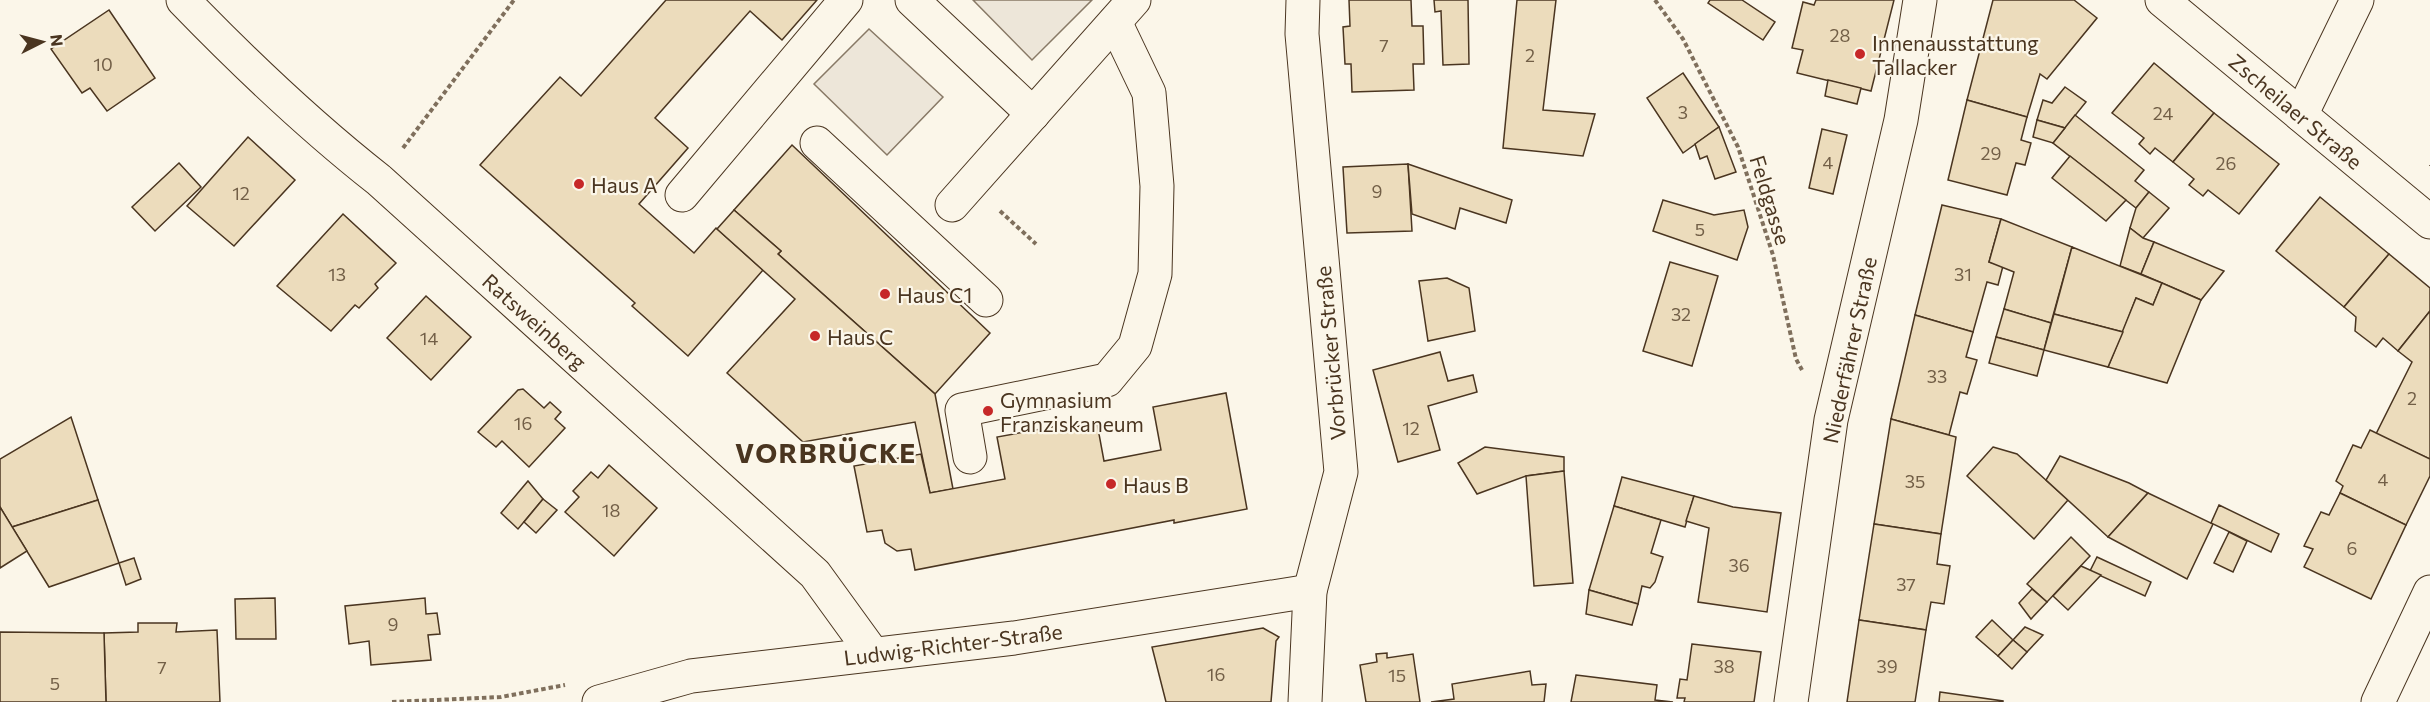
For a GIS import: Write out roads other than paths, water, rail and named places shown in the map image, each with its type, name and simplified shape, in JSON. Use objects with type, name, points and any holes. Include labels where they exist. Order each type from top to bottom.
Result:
[{"type":"street","name":"Ratsweinberg","points":[[183,0],[234,52],[328,139],[379,180],[815,574],[873,654]]},
{"type":"street","points":[[682,195],[846,0]]},
{"type":"street","points":[[912,0],[1033,114]]},
{"type":"street","name":"Vorbrücker Straße","points":[[1303,0],[1302,34],[1341,472],[1310,591],[1305,702]]},
{"type":"street","name":"Niederfährer Straße","points":[[1791,702],[1831,420],[1901,120],[1920,0]]},
{"type":"street","name":"Zscheilaer Straße","points":[[2162,0],[2430,222]]},
{"type":"street","points":[[2301,115],[2357,0]]},
{"type":"street","points":[[961,194],[1125,11]]},
{"type":"street","points":[[970,457],[962,410],[1107,380],[1135,346],[1155,274],[1157,186],[1149,93],[1125,11]]},
{"type":"street","points":[[817,142],[986,300]]},
{"type":"street","name":"Ludwig-Richter-Straße","points":[[587,692],[691,676],[1014,638],[1310,591]]},
{"type":"street","points":[[2378,702],[2430,592]]},
{"type":"place","name":"Innenausstattung Tallacker","points":[[1860,54]]},
{"type":"place","name":"Haus A","points":[[579,184]]},
{"type":"place","name":"Haus C1","points":[[885,294]]},
{"type":"place","name":"Haus C","points":[[815,336]]},
{"type":"place","name":"Gymnasium Franziskaneum","points":[[988,411]]},
{"type":"place","name":"Haus B","points":[[1111,484]]},
{"type":"district","name":"VORBRÜCKE","points":[[826,452]]}]
